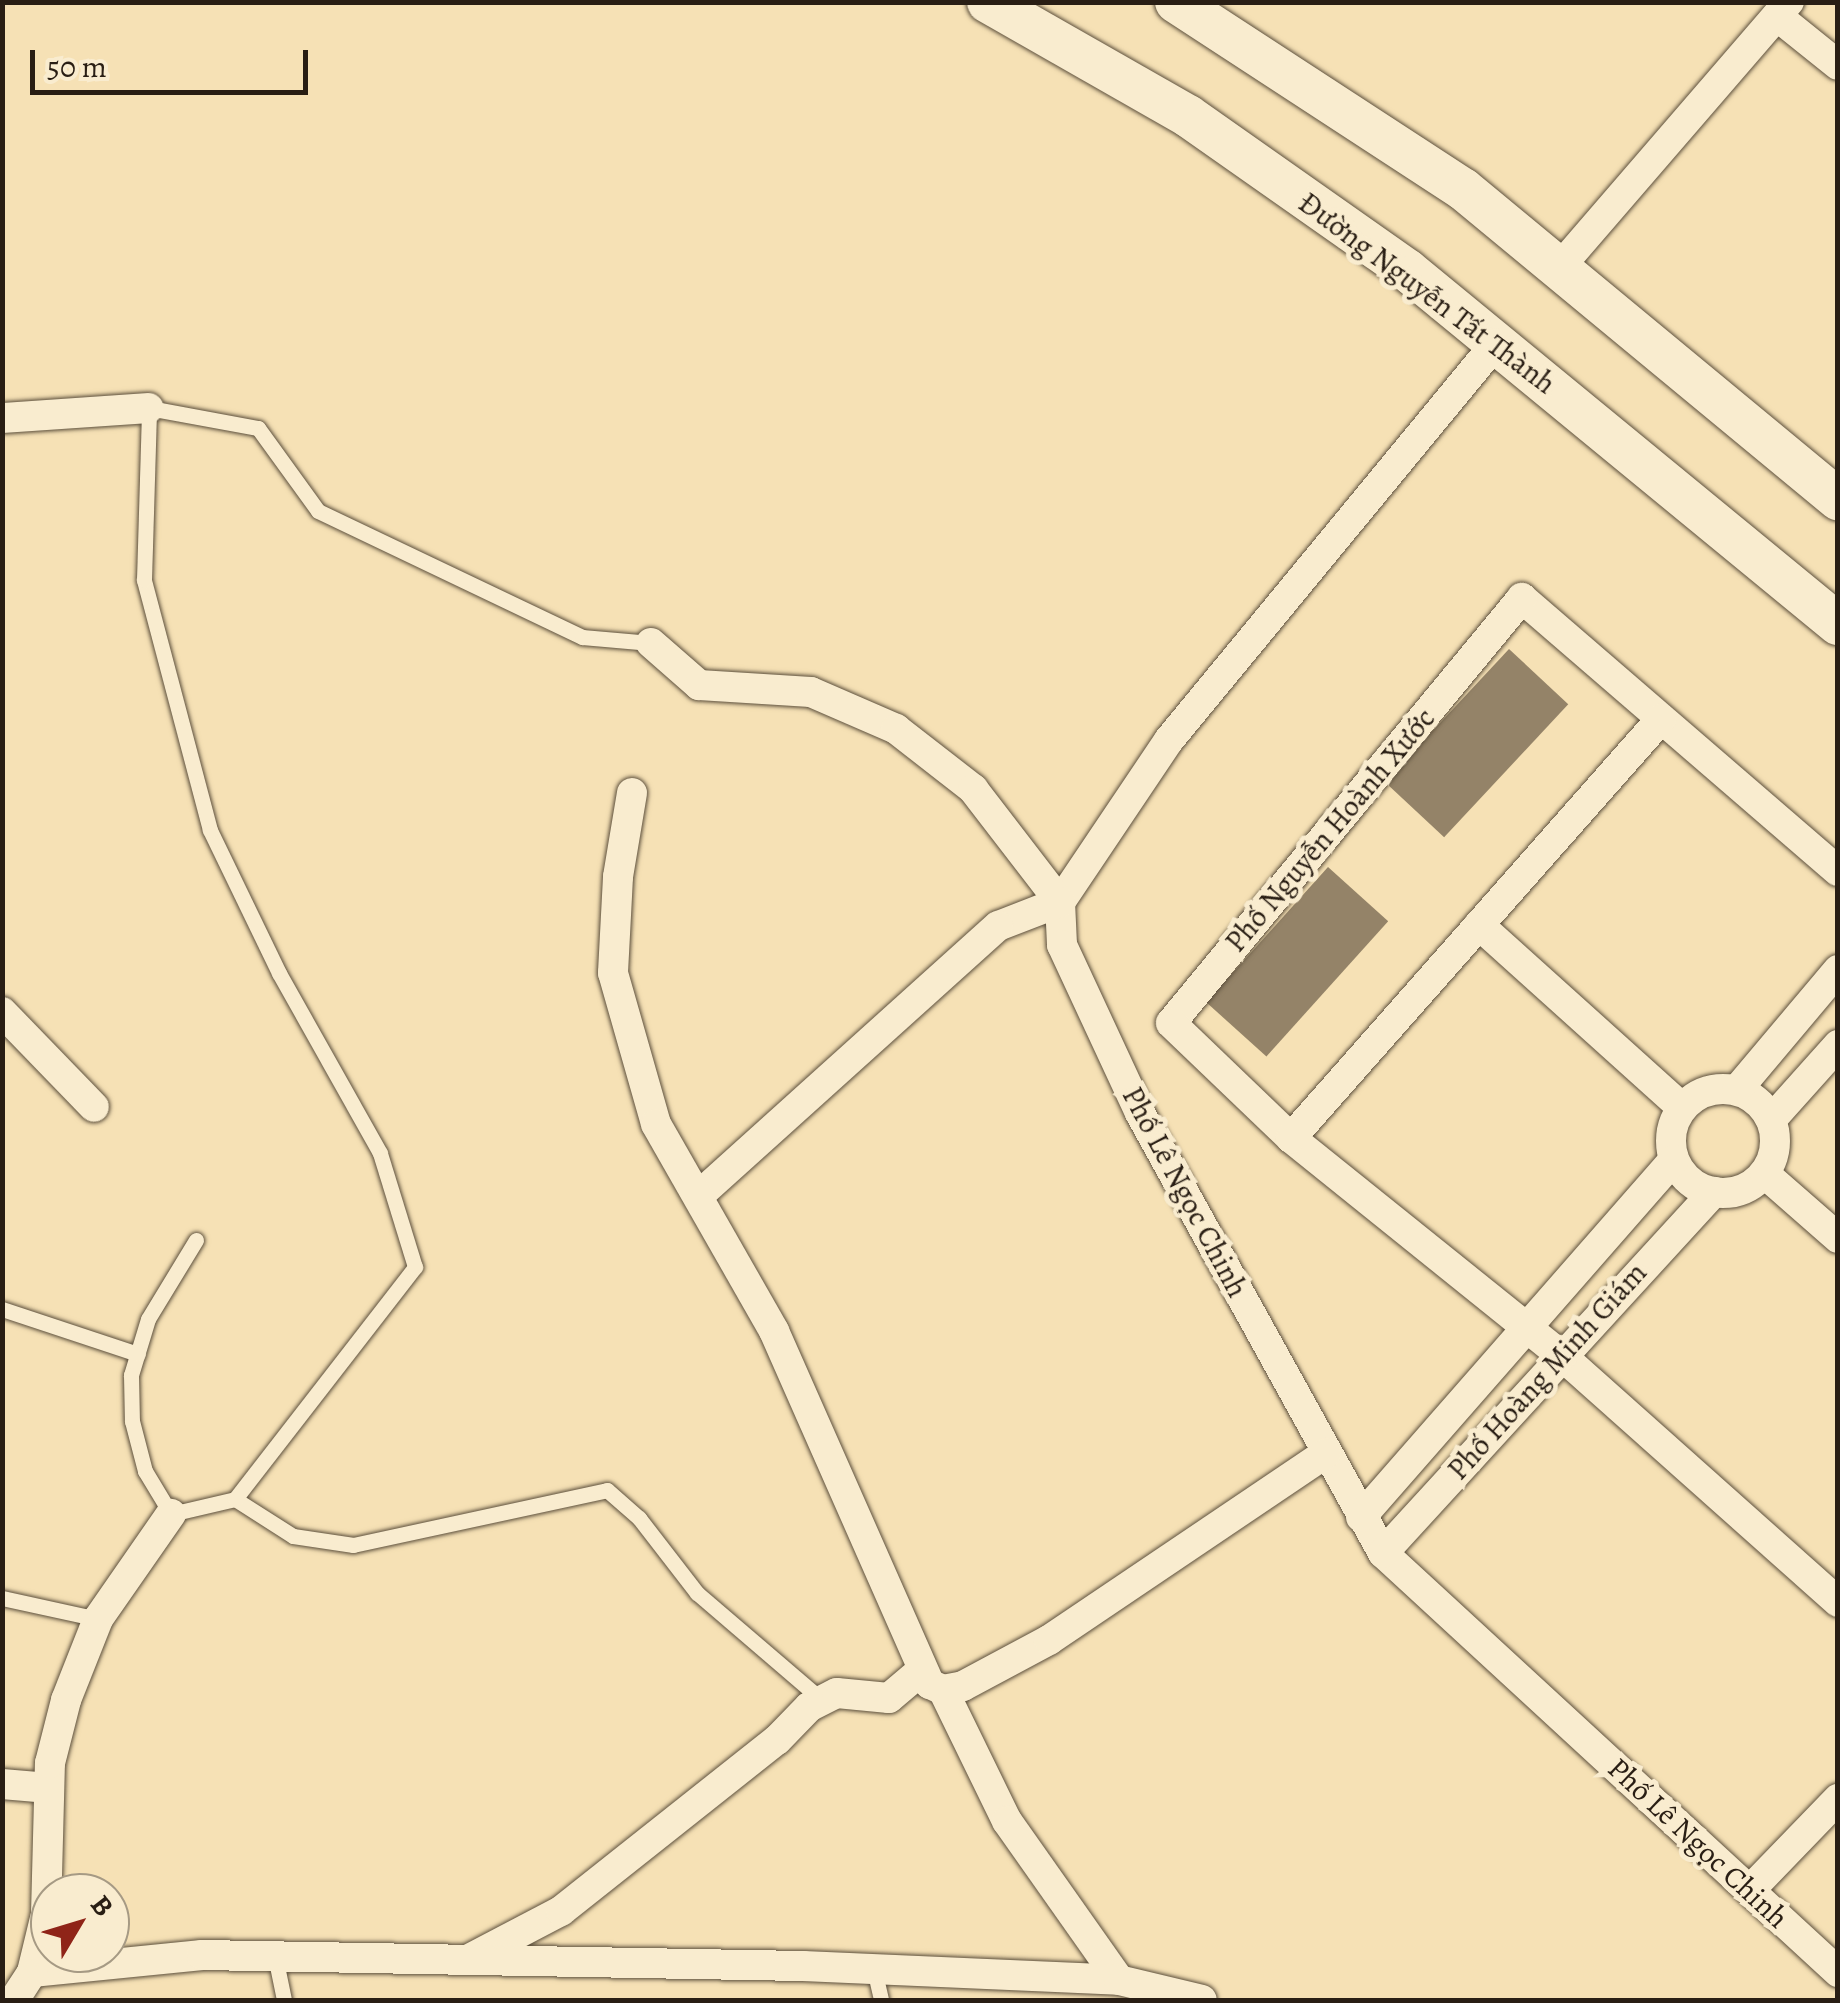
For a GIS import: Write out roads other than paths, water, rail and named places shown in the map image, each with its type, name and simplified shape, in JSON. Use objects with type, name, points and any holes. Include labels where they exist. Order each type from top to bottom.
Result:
[{"type":"main road","name":"Đường Nguyễn Tất Thành","points":[[988,2],[1188,116],[1497,342],[1838,624]]},
{"type":"main road","points":[[1176,2],[1463,189],[1838,499]]},
{"type":"street","points":[[1560,268],[1783,9],[1838,65]]},
{"type":"street","points":[[700,1196],[998,926],[1060,902],[1169,740],[1497,342]]},
{"type":"street","points":[[2,418],[150,408]]},
{"type":"street","name":"Phố Nguyễn Hoành Xước","points":[[1838,871],[1522,598],[1171,1022],[1292,1138],[1524,1331],[1562,1356],[1838,1602]]},
{"type":"street","points":[[651,644],[699,685],[811,692],[896,729],[973,789],[1060,902]]},
{"type":"street","points":[[1292,1138],[1662,718]]},
{"type":"street","points":[[632,793],[618,877],[613,973],[656,1124],[774,1331],[932,1680],[1007,1821],[1120,1980]]},
{"type":"street","name":"Phố Lê Ngọc Chinh","points":[[1060,902],[1062,945],[1140,1113],[1382,1552],[1838,1972]]},
{"type":"street","points":[[1479,926],[1682,1108]]},
{"type":"street","points":[[1736,1090],[1838,970]]},
{"type":"street","points":[[2,1012],[94,1107]]},
{"type":"street","points":[[1771,1120],[1838,1045]]},
{"type":"street","points":[[1709,1089],[1736,1090],[1752,1096],[1771,1120],[1775,1154],[1765,1174],[1747,1188],[1714,1192],[1686,1178],[1674,1160],[1670,1138],[1682,1108],[1709,1089]]},
{"type":"street","name":"Phố Hoàng Minh Giám","points":[[1361,1517],[1674,1160]]},
{"type":"street","points":[[1765,1174],[1838,1238]]},
{"type":"street","name":"Phố Hoàng Minh Giám","points":[[1382,1552],[1714,1192]]},
{"type":"street","points":[[468,1960],[561,1911],[822,1700],[837,1692],[889,1698],[1048,1640],[1326,1453]]},
{"type":"street","points":[[47,1873],[49,1788],[66,1700],[98,1619],[172,1514]]},
{"type":"street","points":[[2,1784],[49,1788]]},
{"type":"street","points":[[1750,1890],[1838,1800]]},
{"type":"street","points":[[130,1962],[202,1955],[874,1969],[1120,1980],[1202,2000]]},
{"type":"street","points":[[14,2000],[31,1973]]},
{"type":"lane","points":[[196,1240],[148,1319],[138,1354],[132,1421],[145,1471],[172,1514],[236,1499],[415,1267],[380,1153],[280,973],[210,830],[144,580],[150,408],[258,428],[318,511],[582,637],[651,644]]},
{"type":"lane","points":[[2,1309],[138,1354]]},
{"type":"lane","points":[[236,1499],[293,1536],[353,1545],[607,1490],[698,1593],[822,1700]]},
{"type":"lane","points":[[2,1598],[98,1619]]},
{"type":"lane","points":[[275,1956],[284,2000]]},
{"type":"lane","points":[[874,1969],[882,2000]]}]
